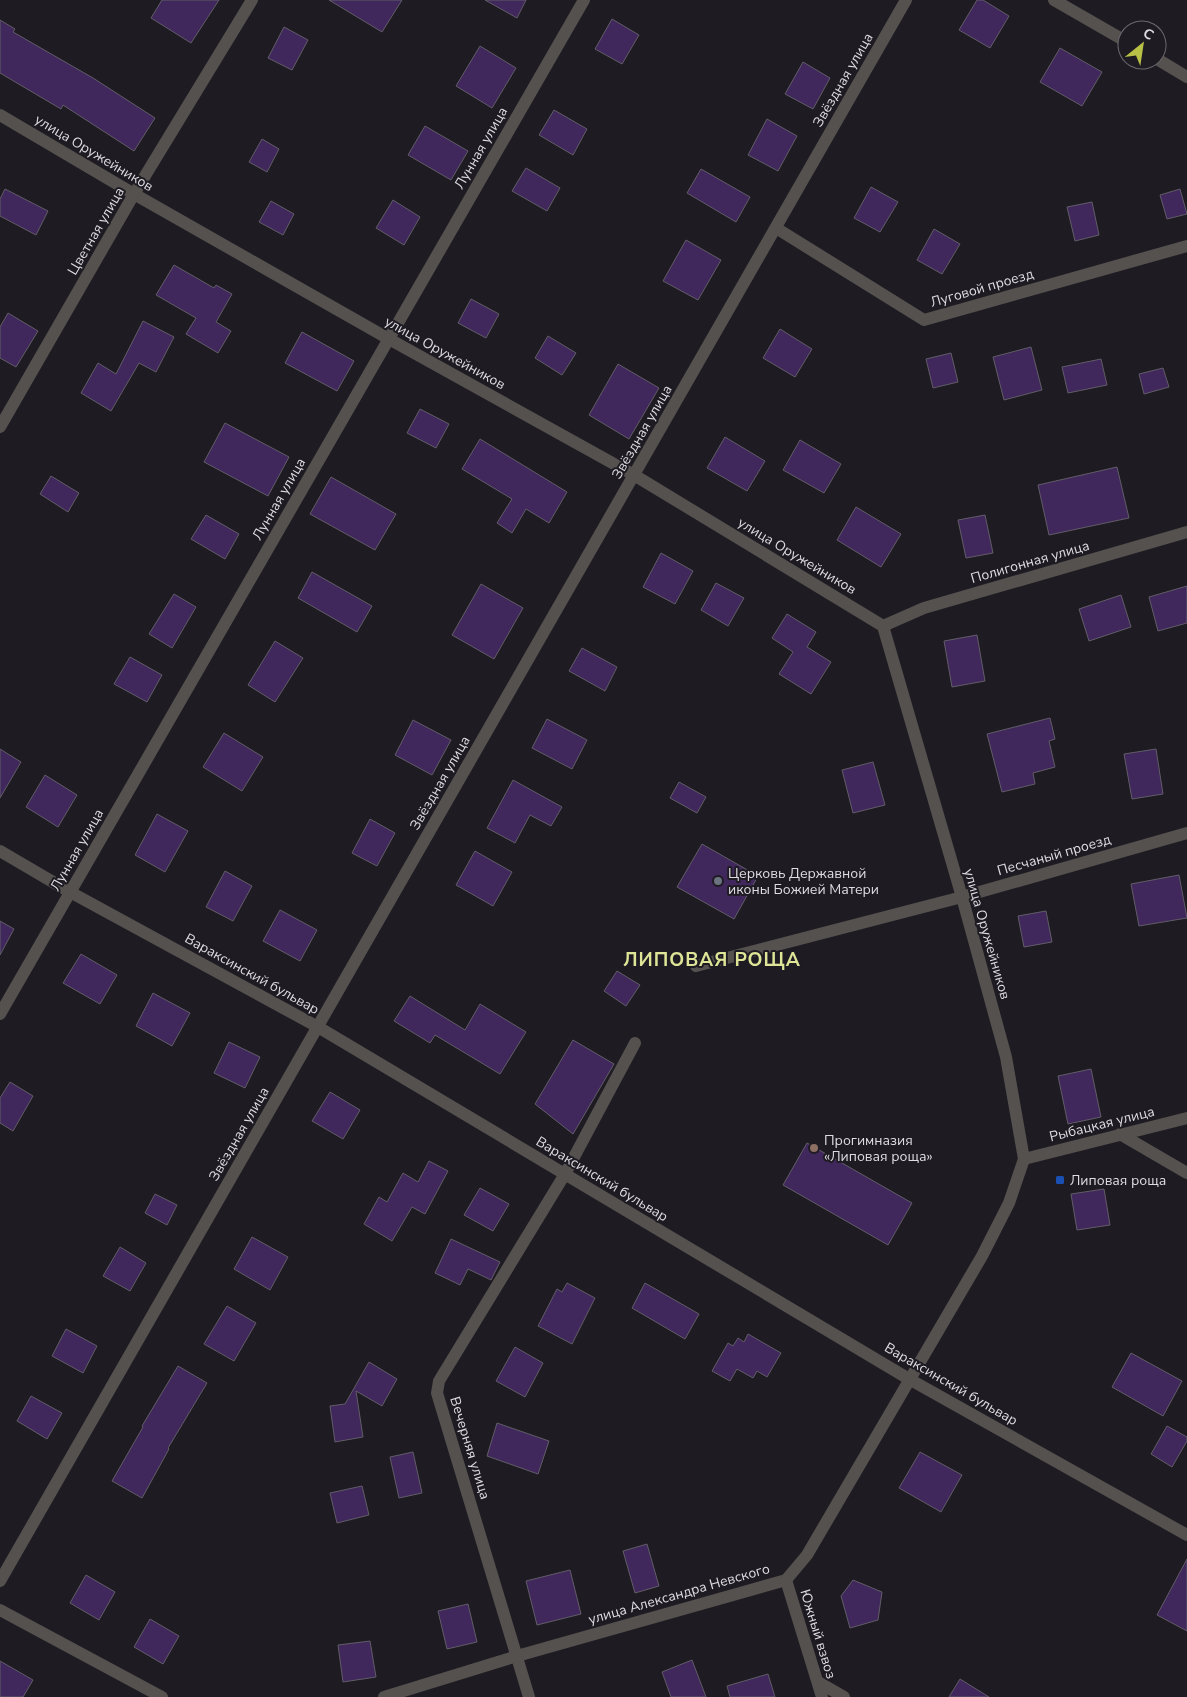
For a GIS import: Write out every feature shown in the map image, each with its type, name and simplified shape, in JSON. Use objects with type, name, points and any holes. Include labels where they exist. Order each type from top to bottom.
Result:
[{"type":"street","name":"Цветная улица","points":[[0,427],[134,194],[252,0]]},
{"type":"street","name":"Лунная улица","points":[[0,1014],[584,0]]},
{"type":"street","name":"Звёздная улица","points":[[0,1581],[906,0]]},
{"type":"street","points":[[1054,0],[1117,36]]},
{"type":"street","points":[[1167,65],[1187,76]]},
{"type":"street","name":"улица Оружейников","points":[[0,115],[134,194],[389,339],[634,475],[883,626],[962,897],[1006,1057],[1024,1159],[1009,1203],[982,1256],[910,1379]]},
{"type":"street","name":"Луговой проезд","points":[[776,228],[924,320],[1187,246]]},
{"type":"street","name":"Полигонная улица","points":[[883,626],[924,608],[1187,532]]},
{"type":"street","name":"Песчаный проезд","points":[[696,966],[962,897],[1187,833]]},
{"type":"street","name":"Вараксинский бульвар","points":[[0,851],[70,892],[318,1027],[910,1379],[1187,1535]]},
{"type":"street","points":[[565,1174],[635,1043]]},
{"type":"street","name":"Рыбацкая улица","points":[[1024,1159],[1187,1118]]},
{"type":"street","points":[[1120,1134],[1187,1173]]},
{"type":"street","name":"Вечерняя улица","points":[[529,1697],[437,1392],[439,1381],[565,1174]]},
{"type":"street","name":"улица Александра Невского","points":[[384,1697],[517,1656],[786,1580],[806,1555],[910,1379]]},
{"type":"street","name":"Южный взвоз","points":[[786,1580],[822,1697]]},
{"type":"street","points":[[0,1610],[162,1697]]},
{"type":"street","points":[[818,1682],[844,1697]]},
{"type":"building","points":[[162,0],[219,0],[191,43],[151,18]]},
{"type":"building","points":[[329,0],[402,0],[382,32]]},
{"type":"building","points":[[485,0],[526,0],[517,18]]},
{"type":"building","points":[[977,0],[983,0],[1009,16],[990,48],[959,30]]},
{"type":"building","points":[[612,19],[639,35],[622,64],[595,49]]},
{"type":"building","points":[[0,20],[15,29],[13,32],[93,78],[155,118],[134,151],[63,105],[61,109],[0,73]]},
{"type":"building","points":[[284,27],[308,40],[292,70],[268,58]]},
{"type":"building","points":[[480,46],[516,68],[492,108],[456,86]]},
{"type":"building","points":[[1060,48],[1102,72],[1082,106],[1040,82]]},
{"type":"building","points":[[803,62],[830,78],[813,109],[785,94]]},
{"type":"building","points":[[554,110],[587,129],[573,155],[539,135]]},
{"type":"building","points":[[767,119],[797,136],[778,171],[748,155]]},
{"type":"building","points":[[425,126],[468,151],[451,180],[408,155]]},
{"type":"building","points":[[262,139],[279,149],[267,172],[249,162]]},
{"type":"building","points":[[526,168],[560,188],[547,211],[512,191]]},
{"type":"building","points":[[701,169],[750,197],[736,222],[687,193]]},
{"type":"building","points":[[871,187],[898,202],[880,232],[854,218]]},
{"type":"building","points":[[5,189],[48,211],[36,235],[0,216],[0,199]]},
{"type":"building","points":[[1180,189],[1187,214],[1167,219],[1160,195]]},
{"type":"building","points":[[393,200],[420,217],[404,245],[376,228]]},
{"type":"building","points":[[271,201],[294,214],[283,235],[259,222]]},
{"type":"building","points":[[1092,202],[1099,235],[1075,241],[1067,207]]},
{"type":"building","points":[[934,229],[960,244],[942,274],[917,260]]},
{"type":"building","points":[[686,240],[721,260],[698,300],[663,281]]},
{"type":"building","points":[[174,265],[214,288],[216,285],[232,294],[216,322],[231,331],[218,353],[186,334],[196,318],[156,295]]},
{"type":"building","points":[[471,299],[499,314],[486,338],[458,323]]},
{"type":"building","points":[[8,313],[38,331],[16,367],[0,358],[0,327]]},
{"type":"building","points":[[143,321],[174,337],[156,372],[139,363],[111,411],[81,393],[98,363],[116,374]]},
{"type":"building","points":[[780,329],[812,349],[795,377],[763,358]]},
{"type":"building","points":[[302,332],[354,361],[337,391],[285,363]]},
{"type":"building","points":[[548,336],[576,353],[562,375],[535,358]]},
{"type":"building","points":[[1031,347],[1042,390],[1004,400],[993,357]]},
{"type":"building","points":[[951,353],[958,382],[933,388],[926,359]]},
{"type":"building","points":[[1101,359],[1107,385],[1068,393],[1062,367]]},
{"type":"building","points":[[618,364],[659,388],[629,439],[589,415]]},
{"type":"building","points":[[1163,368],[1169,387],[1144,394],[1139,374]]},
{"type":"building","points":[[420,409],[449,424],[436,448],[407,433]]},
{"type":"building","points":[[225,423],[289,457],[268,496],[204,462]]},
{"type":"building","points":[[725,437],[765,461],[747,491],[707,468]]},
{"type":"building","points":[[480,439],[567,492],[549,523],[526,509],[512,533],[497,523],[512,499],[462,469]]},
{"type":"building","points":[[800,440],[841,464],[824,493],[783,470]]},
{"type":"building","points":[[1117,467],[1129,518],[1049,535],[1038,485]]},
{"type":"building","points":[[51,476],[79,493],[68,512],[40,494]]},
{"type":"building","points":[[331,477],[396,514],[375,550],[310,514]]},
{"type":"building","points":[[856,507],[901,534],[881,567],[837,540]]},
{"type":"building","points":[[206,515],[239,534],[225,559],[191,539]]},
{"type":"building","points":[[985,515],[993,553],[966,558],[958,520]]},
{"type":"building","points":[[661,553],[693,571],[675,604],[643,587]]},
{"type":"building","points":[[312,572],[372,606],[357,632],[298,598]]},
{"type":"building","points":[[716,583],[744,598],[728,626],[701,610]]},
{"type":"building","points":[[481,584],[523,608],[494,659],[452,635]]},
{"type":"building","points":[[1187,586],[1187,623],[1158,631],[1149,597]]},
{"type":"building","points":[[174,594],[196,607],[172,648],[149,634]]},
{"type":"building","points":[[1121,595],[1131,627],[1089,641],[1079,609]]},
{"type":"building","points":[[787,614],[816,632],[807,647],[831,662],[811,694],[779,674],[793,652],[772,638]]},
{"type":"building","points":[[977,635],[985,681],[952,687],[944,641]]},
{"type":"building","points":[[275,641],[303,658],[275,702],[248,685]]},
{"type":"building","points":[[582,648],[617,667],[605,691],[569,671]]},
{"type":"building","points":[[130,657],[162,675],[147,702],[114,684]]},
{"type":"building","points":[[1050,718],[1055,739],[1049,741],[1055,767],[1033,773],[1035,784],[1002,792],[987,734]]},
{"type":"building","points":[[547,719],[587,740],[572,769],[532,748]]},
{"type":"building","points":[[413,720],[451,740],[432,775],[395,755]]},
{"type":"building","points":[[224,733],[263,757],[242,791],[203,767]]},
{"type":"building","points":[[0,749],[21,762],[0,798]]},
{"type":"building","points":[[1156,749],[1163,794],[1132,799],[1124,754]]},
{"type":"building","points":[[873,762],[885,805],[853,813],[842,770]]},
{"type":"building","points":[[45,775],[77,795],[58,827],[26,807]]},
{"type":"building","points":[[513,780],[562,807],[551,826],[530,815],[515,843],[487,828]]},
{"type":"building","points":[[679,782],[706,797],[697,813],[670,798]]},
{"type":"building","points":[[157,814],[188,831],[165,872],[135,855]]},
{"type":"building","points":[[370,819],[395,833],[377,866],[352,853]]},
{"type":"building","name":"Церковь Державной иконы Божией Матери","points":[[702,844],[758,876],[734,919],[677,887]]},
{"type":"building","points":[[475,851],[512,872],[493,906],[456,885]]},
{"type":"building","points":[[225,871],[252,886],[233,921],[206,907]]},
{"type":"building","points":[[1179,875],[1187,918],[1139,926],[1131,884]]},
{"type":"building","points":[[280,910],[317,930],[300,961],[263,941]]},
{"type":"building","points":[[1046,911],[1052,942],[1024,947],[1018,916]]},
{"type":"building","points":[[0,921],[14,929],[0,955]]},
{"type":"building","points":[[81,954],[117,975],[100,1004],[63,983]]},
{"type":"building","points":[[617,971],[640,985],[626,1006],[604,991]]},
{"type":"building","points":[[153,993],[190,1013],[172,1046],[136,1026]]},
{"type":"building","points":[[410,996],[465,1030],[480,1004],[526,1032],[500,1074],[435,1035],[430,1043],[394,1021]]},
{"type":"building","points":[[573,1040],[614,1064],[573,1134],[535,1104]]},
{"type":"building","points":[[229,1042],[260,1057],[245,1088],[214,1073]]},
{"type":"building","points":[[1091,1069],[1101,1117],[1068,1124],[1058,1076]]},
{"type":"building","points":[[10,1082],[33,1096],[13,1131],[0,1123],[0,1098]]},
{"type":"building","points":[[330,1092],[360,1110],[343,1139],[312,1121]]},
{"type":"building","points":[[807,1143],[912,1203],[888,1245],[783,1185]]},
{"type":"building","points":[[429,1161],[448,1171],[425,1214],[412,1207],[392,1241],[364,1224],[379,1197],[387,1202],[403,1173],[418,1182]]},
{"type":"building","points":[[480,1188],[509,1204],[493,1231],[464,1215]]},
{"type":"building","points":[[1104,1189],[1110,1225],[1077,1230],[1071,1194]]},
{"type":"building","points":[[155,1194],[177,1205],[167,1225],[145,1213]]},
{"type":"building","points":[[252,1237],[288,1257],[270,1290],[234,1269]]},
{"type":"building","points":[[451,1239],[500,1262],[491,1280],[468,1269],[460,1285],[435,1273]]},
{"type":"building","points":[[120,1247],[146,1263],[130,1291],[103,1276]]},
{"type":"building","points":[[567,1283],[595,1298],[572,1344],[538,1326],[557,1289],[562,1292]]},
{"type":"building","points":[[645,1283],[699,1314],[685,1339],[632,1308]]},
{"type":"building","points":[[227,1306],[256,1323],[234,1361],[204,1344]]},
{"type":"building","points":[[66,1329],[97,1346],[83,1373],[52,1356]]},
{"type":"building","points":[[748,1334],[781,1353],[767,1377],[757,1371],[753,1378],[737,1369],[730,1381],[712,1371],[728,1343],[733,1346],[738,1338],[744,1342]]},
{"type":"building","points":[[515,1347],[543,1363],[525,1397],[496,1381]]},
{"type":"building","points":[[1131,1353],[1182,1381],[1163,1416],[1112,1387]]},
{"type":"building","points":[[369,1362],[397,1379],[382,1406],[356,1391],[363,1437],[335,1442],[330,1406],[345,1404]]},
{"type":"building","points":[[178,1366],[207,1383],[168,1448],[142,1498],[112,1481]]},
{"type":"building","points":[[31,1396],[62,1413],[47,1439],[17,1421]]},
{"type":"building","points":[[497,1423],[549,1441],[538,1474],[487,1456]]},
{"type":"building","points":[[1167,1426],[1187,1437],[1187,1441],[1172,1467],[1151,1454]]},
{"type":"building","points":[[413,1452],[422,1493],[399,1498],[390,1457]]},
{"type":"building","points":[[920,1452],[962,1475],[941,1512],[899,1488]]},
{"type":"building","points":[[362,1486],[369,1515],[337,1523],[330,1493]]},
{"type":"building","points":[[647,1544],[659,1586],[635,1593],[623,1551]]},
{"type":"building","points":[[1187,1559],[1187,1631],[1157,1615]]},
{"type":"building","points":[[570,1570],[581,1614],[537,1625],[526,1581]]},
{"type":"building","points":[[86,1575],[115,1592],[99,1620],[70,1603]]},
{"type":"building","points":[[853,1580],[882,1592],[878,1620],[850,1628],[841,1596]]},
{"type":"building","points":[[468,1604],[477,1642],[447,1649],[438,1611]]},
{"type":"building","points":[[150,1619],[179,1636],[163,1664],[134,1647]]},
{"type":"building","points":[[370,1641],[376,1677],[343,1682],[338,1645]]},
{"type":"building","points":[[692,1660],[706,1697],[671,1697],[662,1672]]},
{"type":"building","points":[[0,1661],[33,1680],[23,1697],[0,1697]]},
{"type":"building","points":[[768,1674],[775,1697],[730,1697],[727,1686]]},
{"type":"building","points":[[960,1679],[989,1697],[949,1697]]},
{"type":"place","name":"Церковь Державной иконы Божией Матери","points":[[718,881]]},
{"type":"place","name":"Прогимназия «Липовая роща»","points":[[814,1148]]},
{"type":"place","name":"Липовая роща","points":[[1060,1180]]},
{"type":"district","name":"ЛИПОВАЯ РОЩА","points":[[712,960]]}]
